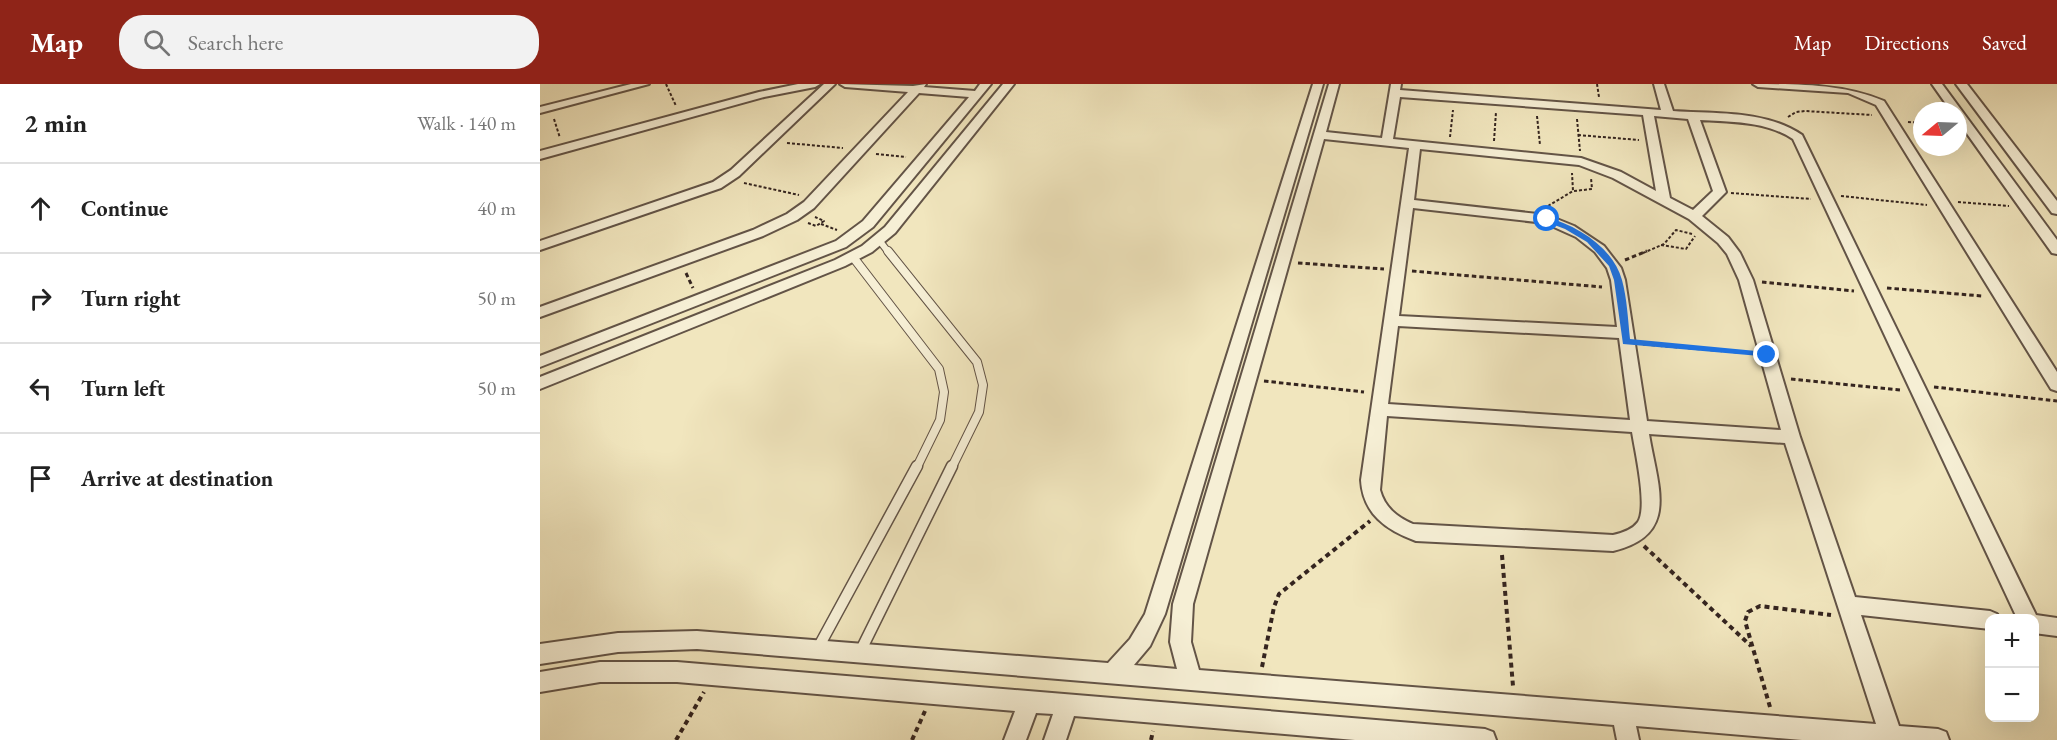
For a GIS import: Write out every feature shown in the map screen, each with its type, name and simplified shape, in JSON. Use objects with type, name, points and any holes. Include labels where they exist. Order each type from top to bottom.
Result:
[{"type":"street","points":[[545,109],[644,84]]},
{"type":"street","points":[[540,155],[786,88],[815,84]]},
{"type":"street","points":[[540,246],[705,190],[727,179],[830,84]]},
{"type":"street","points":[[845,84],[981,89]]},
{"type":"street","points":[[540,383],[853,257],[890,230],[1009,84]]},
{"type":"street","points":[[1112,673],[1143,641],[1155,614],[1318,84]]},
{"type":"street","points":[[1192,679],[1180,649],[1180,618],[1334,84]]},
{"type":"street","points":[[1659,84],[1668,114]]},
{"type":"street","points":[[1758,84],[1856,92],[1880,103],[2057,385]]},
{"type":"street","points":[[1937,84],[1950,102]]},
{"type":"street","points":[[1961,84],[2057,210]]},
{"type":"street","points":[[540,312],[776,226],[800,212],[816,198],[918,87]]},
{"type":"street","points":[[1387,142],[1395,88],[1454,98],[1759,121],[1793,133],[1802,142],[2025,614]]},
{"type":"street","points":[[540,363],[828,250],[852,237],[868,224],[981,89]]},
{"type":"street","points":[[1648,113],[1665,201]]},
{"type":"street","points":[[1693,116],[1720,192],[1694,216]]},
{"type":"street","points":[[1967,125],[2057,250]]},
{"type":"street","points":[[1972,132],[1999,134]]},
{"type":"street","points":[[1319,135],[1541,156],[1609,171],[1694,216],[1702,231],[1733,254],[1746,280],[1792,437],[1891,736]]},
{"type":"street","points":[[1407,203],[1531,216],[1554,222],[1579,234],[1599,248],[1613,265],[1619,288],[1651,514],[1648,523],[1634,537],[1613,543],[1416,533],[1402,528],[1381,513],[1373,501],[1369,489],[1380,401],[1415,144]]},
{"type":"street","points":[[1391,321],[1626,338]]},
{"type":"street","points":[[1380,401],[1639,427],[1792,437]]},
{"type":"street","points":[[1850,611],[1985,620]]},
{"type":"street","points":[[2039,625],[2057,627]]},
{"type":"street","points":[[540,654],[578,645],[697,640],[1938,740]]},
{"type":"street","points":[[600,672],[616,642]]},
{"type":"street","points":[[540,682],[600,672],[639,671],[714,675],[1485,740]]},
{"type":"street","points":[[1015,740],[1029,701]]},
{"type":"street","points":[[1055,740],[1067,704]]},
{"type":"street","points":[[1623,714],[1628,740]]},
{"type":"lane","points":[[860,652],[979,412],[982,385],[977,362],[963,342],[879,240]]},
{"type":"lane","points":[[818,649],[927,448],[940,420],[944,393],[939,369],[853,257]]},
{"type":"path","points":[[666,84],[680,116]]},
{"type":"path","points":[[1449,147],[1454,98]]},
{"type":"path","points":[[1493,152],[1497,101]]},
{"type":"path","points":[[1536,104],[1541,156]]},
{"type":"path","points":[[1531,216],[1573,191],[1593,187],[1578,135],[1576,107]]},
{"type":"path","points":[[545,109],[563,148]]},
{"type":"path","points":[[1777,126],[1792,114],[1800,111],[1889,116]]},
{"type":"path","points":[[1578,135],[1653,141]]},
{"type":"path","points":[[768,142],[922,158]]},
{"type":"path","points":[[1573,191],[1572,173],[1587,166]]},
{"type":"path","points":[[727,179],[816,198]]},
{"type":"path","points":[[1720,192],[2027,208]]},
{"type":"path","points":[[1613,265],[1666,243],[1676,230],[1702,231]]},
{"type":"path","points":[[1660,245],[1686,249],[1702,231]]},
{"type":"path","points":[[680,261],[699,301]]},
{"type":"path","points":[[1282,261],[1619,288]]},
{"type":"path","points":[[1746,280],[2001,297]]},
{"type":"path","points":[[1626,338],[1767,355]]},
{"type":"path","points":[[1774,378],[2057,401]]},
{"type":"path","points":[[1248,379],[1380,401]]},
{"type":"path","points":[[1258,684],[1274,607],[1279,594],[1381,513]]},
{"type":"path","points":[[1634,537],[1753,648]]},
{"type":"path","points":[[1500,538],[1514,705]]},
{"type":"path","points":[[1775,726],[1745,616],[1750,609],[1755,607],[1850,611]]},
{"type":"path","points":[[676,740],[714,675]]},
{"type":"path","points":[[912,740],[933,693]]},
{"type":"route","points":[[1547,219],[1590,241],[1613,265],[1618,280],[1626,342],[1767,355]]}]
